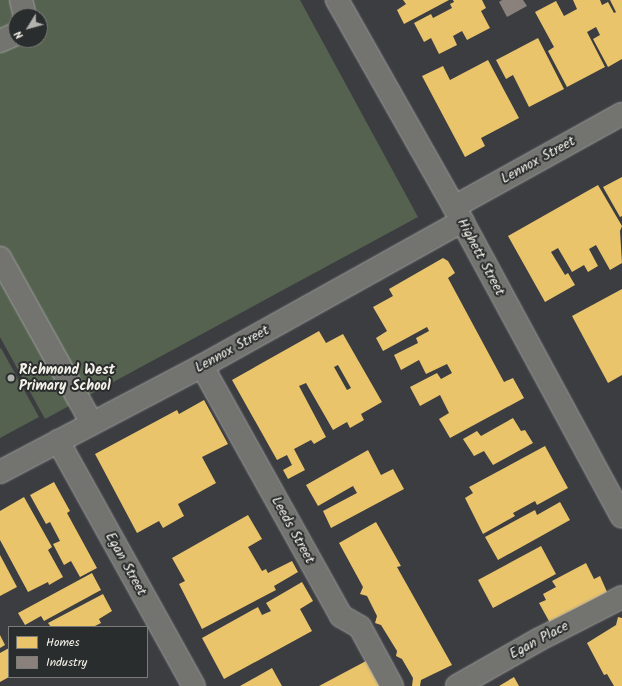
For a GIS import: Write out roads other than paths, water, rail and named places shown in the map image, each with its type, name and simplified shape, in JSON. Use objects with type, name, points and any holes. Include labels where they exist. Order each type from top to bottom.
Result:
[{"type":"street","name":"Highett Street","points":[[338,1],[458,214],[622,517]]},
{"type":"street","name":"Lennox Street","points":[[0,472],[202,366],[373,270],[458,214],[622,114]]},
{"type":"street","points":[[0,258],[92,423]]},
{"type":"street","name":"Leeds Street","points":[[202,366],[341,616],[360,627],[392,686]]},
{"type":"street","name":"Egan Street","points":[[58,441],[194,686]]},
{"type":"street","name":"Egan Place","points":[[457,686],[538,640],[622,597]]},
{"type":"place","name":"Richmond West Primary School","points":[[11,378]]}]
